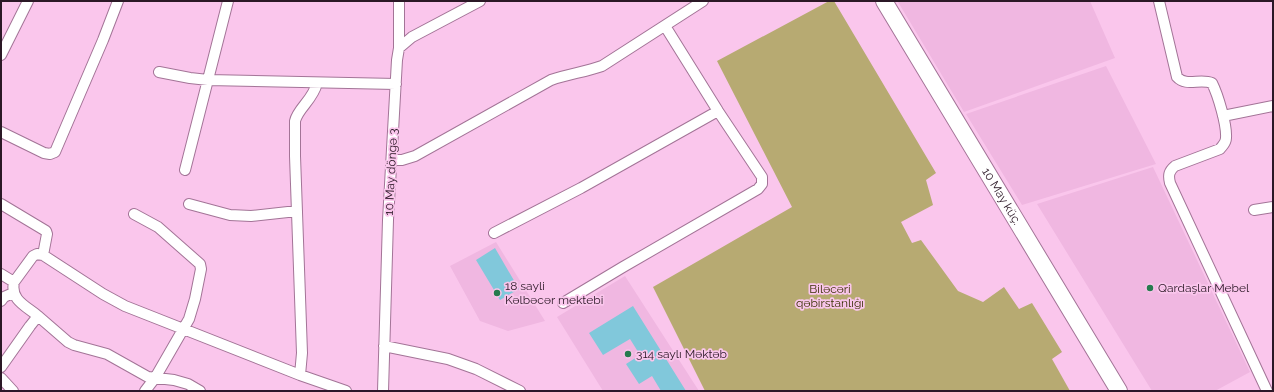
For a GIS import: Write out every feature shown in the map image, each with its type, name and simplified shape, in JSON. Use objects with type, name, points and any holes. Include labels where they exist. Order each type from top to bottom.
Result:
[{"type":"main road","name":"10 May küç.","points":[[884,1],[1119,391]]},
{"type":"street","points":[[1,55],[28,1]]},
{"type":"street","points":[[1,132],[44,153],[50,154],[54,152],[103,40],[118,1]]},
{"type":"street","points":[[185,170],[228,1]]},
{"type":"street","name":"10 May döngə 3","points":[[383,391],[388,220],[398,48],[399,1]]},
{"type":"street","points":[[398,48],[412,37],[480,1]]},
{"type":"street","points":[[392,160],[402,160],[415,156],[551,80],[567,74],[602,66],[703,1]]},
{"type":"street","points":[[1159,1],[1177,77],[1180,81],[1185,82],[1205,80],[1212,83],[1223,116],[1226,138],[1225,144],[1220,149],[1175,166],[1170,170],[1168,176],[1267,391]]},
{"type":"street","points":[[562,303],[758,189],[762,184],[762,177],[718,111],[665,26]]},
{"type":"street","points":[[159,72],[208,80],[396,84]]},
{"type":"street","points":[[300,375],[302,353],[295,121],[296,116],[312,96],[317,82]]},
{"type":"street","points":[[1223,116],[1273,106]]},
{"type":"street","points":[[494,233],[581,188],[718,111]]},
{"type":"street","points":[[1,204],[46,231],[47,234],[43,255]]},
{"type":"street","points":[[189,204],[230,215],[251,216],[297,211]]},
{"type":"street","points":[[1254,210],[1273,207]]},
{"type":"street","points":[[134,214],[158,226],[200,264],[201,269],[191,314],[184,330],[146,391]]},
{"type":"street","points":[[200,391],[188,384],[142,374],[107,354],[68,342],[18,301],[13,293],[14,282],[33,256],[37,254],[43,255],[103,294],[120,303],[184,330],[300,375],[346,391]]},
{"type":"street","points":[[1,274],[14,282]]},
{"type":"street","points":[[1,301],[4,297],[13,293]]},
{"type":"street","points":[[1,367],[38,316]]},
{"type":"street","points":[[384,346],[448,359],[476,369],[520,391]]},
{"type":"street","points":[[1,378],[13,391]]},
{"type":"shaded area","points":[[1090,1],[1115,58],[964,112],[898,2]]},
{"type":"shaded area","points":[[1106,66],[1156,164],[1022,205],[966,114]]},
{"type":"shaded area","name":"Qardaşlar Mebel","points":[[1153,167],[1250,372],[1215,391],[1152,391],[1037,204]]},
{"type":"shaded area","name":"18 sayli Kəlbəcər mektebi","points":[[496,242],[545,321],[508,331],[480,321],[450,266]]},
{"type":"shaded area","name":"314 saylı Məktəb","points":[[625,276],[699,391],[603,391],[557,317]]},
{"type":"green space","name":"Biləcəri qəbirstanlığı","points":[[829,1],[834,1],[936,173],[926,180],[933,205],[901,222],[912,243],[921,240],[958,291],[983,302],[1004,287],[1019,309],[1032,303],[1062,352],[1052,359],[1070,391],[705,391],[653,287],[792,207],[717,61]]},
{"type":"building","points":[[495,248],[519,289],[500,300],[476,260]]},
{"type":"building","points":[[633,306],[686,391],[661,391],[652,376],[639,384],[626,364],[640,355],[630,339],[603,355],[589,333]]},
{"type":"place","name":"Qardaşlar Mebel","points":[[1150,288]]},
{"type":"place","name":"18 sayli Kəlbəcər mektebi","points":[[497,293]]},
{"type":"place","name":"314 saylı Məktəb","points":[[628,354]]}]
